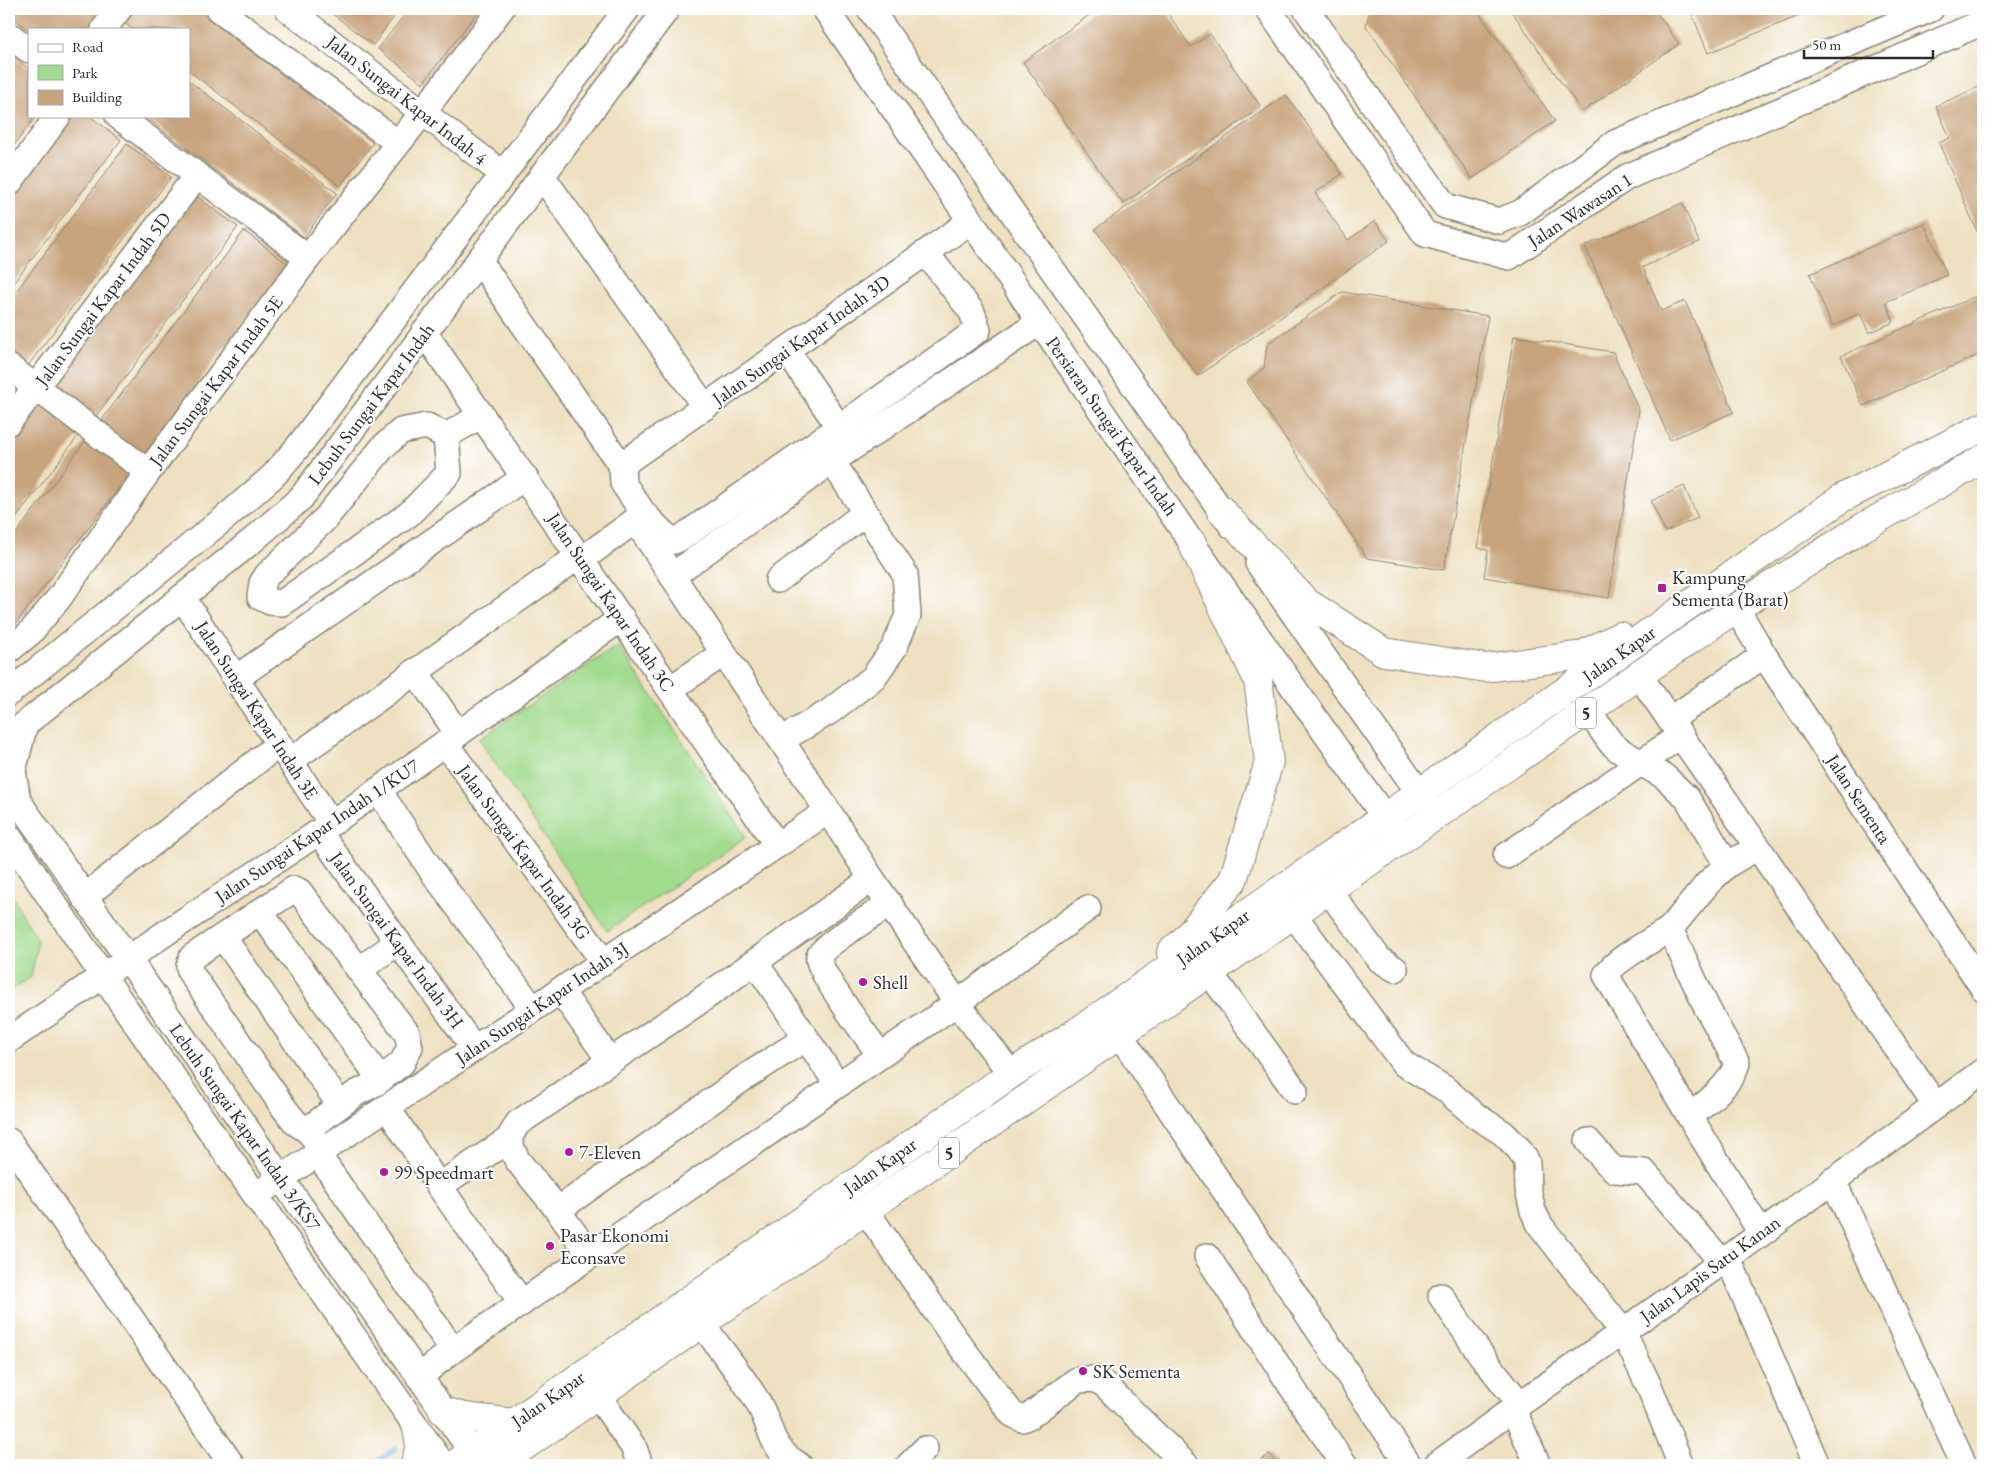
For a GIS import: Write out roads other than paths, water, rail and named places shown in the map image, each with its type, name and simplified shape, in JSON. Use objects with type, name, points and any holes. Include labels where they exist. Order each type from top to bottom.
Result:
[{"type":"highway","name":"Jalan Kapar","points":[[469,1461],[514,1423],[1011,1074],[1077,1032],[1842,498],[1983,428]]},
{"type":"highway","name":"Jalan Kapar","points":[[497,1465],[1736,608],[1860,529],[1983,459]]},
{"type":"highway","points":[[1220,509],[1306,602],[1384,652],[1486,668],[1582,655],[1709,591]]},
{"type":"highway","points":[[1077,1032],[1184,941],[1233,880],[1269,762],[1258,680],[1192,543]]},
{"type":"highway","points":[[443,1411],[464,1418],[514,1423]]},
{"type":"highway","points":[[415,1465],[420,1445],[417,1429]]},
{"type":"street","points":[[105,28],[119,9]]},
{"type":"street","name":"Jalan Sungai Kapar Indah 4","points":[[218,9],[398,143]]},
{"type":"street","name":"Jalan Sungai Kapar Indah 5E","points":[[9,650],[30,633],[60,598],[148,472],[308,258],[501,9]]},
{"type":"street","name":"Lebuh Sungai Kapar Indah","points":[[9,693],[226,517],[273,476],[298,447],[627,9]]},
{"type":"street","name":"Lebuh Sungai Kapar Indah","points":[[17,730],[253,540],[301,498],[667,9]]},
{"type":"street","name":"Persiaran Sungai Kapar Indah","points":[[825,9],[1192,543],[1401,841]]},
{"type":"street","points":[[870,9],[1436,817]]},
{"type":"street","name":"Jalan Wawasan 1","points":[[1268,9],[1425,234],[1509,257],[1627,177],[1983,22]]},
{"type":"street","points":[[1282,30],[1300,9]]},
{"type":"street","name":"Jalan Wawasan 1","points":[[1306,9],[1445,206],[1499,221],[1520,213],[1615,143],[1930,9]]},
{"type":"street","name":"Jalan Sungai Kapar Indah 4","points":[[304,13],[423,112],[503,174]]},
{"type":"street","points":[[9,35],[28,49]]},
{"type":"street","points":[[9,183],[57,118]]},
{"type":"street","points":[[121,118],[308,258]]},
{"type":"street","name":"Jalan Sungai Kapar Indah 5D","points":[[9,422],[197,175]]},
{"type":"street","points":[[542,176],[705,407]]},
{"type":"street","name":"Jalan Sungai Kapar Indah 3D","points":[[626,463],[971,221]]},
{"type":"street","points":[[640,518],[674,541],[978,330],[972,312],[926,253]]},
{"type":"street","points":[[479,260],[626,463],[623,483],[672,576],[872,879],[957,1003],[1011,1074]]},
{"type":"street","points":[[672,576],[832,462],[1040,322]]},
{"type":"street","name":"Jalan Sungai Kapar Indah 3C","points":[[424,332],[777,845]]},
{"type":"street","points":[[786,351],[838,428]]},
{"type":"street","points":[[9,367],[148,472]]},
{"type":"street","points":[[446,436],[482,415]]},
{"type":"street","points":[[427,426],[446,436],[449,473],[409,514],[282,603],[270,602],[260,597],[262,584],[267,575],[325,519],[383,447],[401,431],[427,426]]},
{"type":"street","points":[[781,740],[828,712],[873,678],[894,648],[908,615],[905,574],[832,462]]},
{"type":"street","points":[[236,678],[525,477]]},
{"type":"street","points":[[778,580],[865,513]]},
{"type":"street","points":[[84,897],[285,752],[415,671],[640,518]]},
{"type":"street","name":"Jalan Sungai Kapar Indah 3E","points":[[182,597],[285,752],[325,828]]},
{"type":"street","name":"Jalan Sementa","points":[[1736,608],[1764,655],[1983,988]]},
{"type":"street","name":"Jalan Sungai Kapar Indah 1/KU7","points":[[9,1040],[325,828],[622,618]]},
{"type":"street","points":[[670,689],[724,653]]},
{"type":"street","points":[[1506,856],[1642,762],[1675,728],[1764,655]]},
{"type":"street","name":"Jalan Sungai Kapar Indah 3G","points":[[415,671],[451,739],[603,961]]},
{"type":"street","points":[[1639,676],[1936,1106]]},
{"type":"street","points":[[1588,711],[1611,743],[1665,777],[1687,798],[1727,865]]},
{"type":"street","points":[[13,795],[17,730]]},
{"type":"street","points":[[379,790],[434,874],[533,1009]]},
{"type":"street","name":"Lebuh Sungai Kapar Indah 3/KS7","points":[[13,795],[443,1411],[469,1461]]},
{"type":"street","name":"Jalan Sungai Kapar Indah 3J","points":[[256,1195],[828,810]]},
{"type":"street","name":"Jalan Sungai Kapar Indah 3H","points":[[325,828],[398,942],[474,1048]]},
{"type":"street","name":"Lebuh Sungai Kapar Indah 3/KS7","points":[[9,837],[103,976],[443,1465]]},
{"type":"street","points":[[1758,847],[1727,865],[1708,883],[1670,929],[1620,961],[1608,971],[1606,976],[1761,1233]]},
{"type":"street","points":[[439,1186],[508,1140],[518,1123],[872,879]]},
{"type":"street","points":[[307,1130],[355,1094],[402,1063],[410,1047],[407,1033],[299,891],[294,889],[192,957],[188,966],[190,972],[284,1108],[296,1123],[307,1130],[453,1350]]},
{"type":"street","points":[[1329,891],[1380,960],[1395,969]]},
{"type":"street","points":[[880,1055],[817,961],[819,954],[890,904]]},
{"type":"street","points":[[419,1377],[453,1350],[957,1003],[1088,908]]},
{"type":"street","points":[[260,912],[380,1079]]},
{"type":"street","points":[[1294,915],[1404,1064],[1444,1088],[1476,1116],[1502,1133],[1518,1149],[1527,1162],[1528,1189],[1533,1211],[1540,1225],[1623,1332],[1649,1386],[1681,1465]]},
{"type":"street","points":[[1670,929],[1706,1006],[1737,1064],[1735,1072],[1729,1080],[1690,1117]]},
{"type":"street","points":[[223,937],[340,1105]]},
{"type":"street","points":[[358,970],[398,942]]},
{"type":"street","points":[[754,962],[838,1084]]},
{"type":"street","points":[[1210,973],[1296,1091]]},
{"type":"street","points":[[560,990],[610,1061]]},
{"type":"street","points":[[1120,1035],[1409,1465]]},
{"type":"street","points":[[558,1210],[740,1080],[806,1038]]},
{"type":"street","name":"Jalan Lapis Satu Kanan","points":[[1436,1465],[1516,1406],[1725,1260],[1983,1071]]},
{"type":"street","points":[[387,1107],[439,1186],[522,1303]]},
{"type":"street","points":[[508,1140],[517,1160],[558,1210],[590,1255]]},
{"type":"street","points":[[9,1141],[232,1465]]},
{"type":"street","points":[[1588,1141],[1615,1170],[1644,1172],[1725,1260],[1818,1465]]},
{"type":"street","points":[[1834,1180],[1964,1465]]},
{"type":"street","points":[[866,1211],[953,1336],[1012,1414],[1022,1418],[1031,1415],[1077,1380],[1095,1379],[1106,1385],[1186,1465]]},
{"type":"street","points":[[1207,1256],[1344,1465]]},
{"type":"street","points":[[1441,1296],[1516,1406],[1538,1465]]},
{"type":"street","points":[[702,1324],[757,1401],[774,1442],[784,1457],[799,1465]]},
{"type":"street","points":[[598,1396],[634,1448],[640,1465]]},
{"type":"waterway","points":[[372,1465],[396,1448]]},
{"type":"place","name":"Kampung Sementa (Barat)","points":[[1662,588]]},
{"type":"place","name":"Shell","points":[[863,982]]},
{"type":"place","name":"7-Eleven","points":[[569,1152]]},
{"type":"place","name":"99 Speedmart","points":[[384,1172]]},
{"type":"place","name":"Pasar Ekonomi Econsave","points":[[550,1246]]},
{"type":"place","name":"SK Sementa","points":[[1083,1371]]}]
